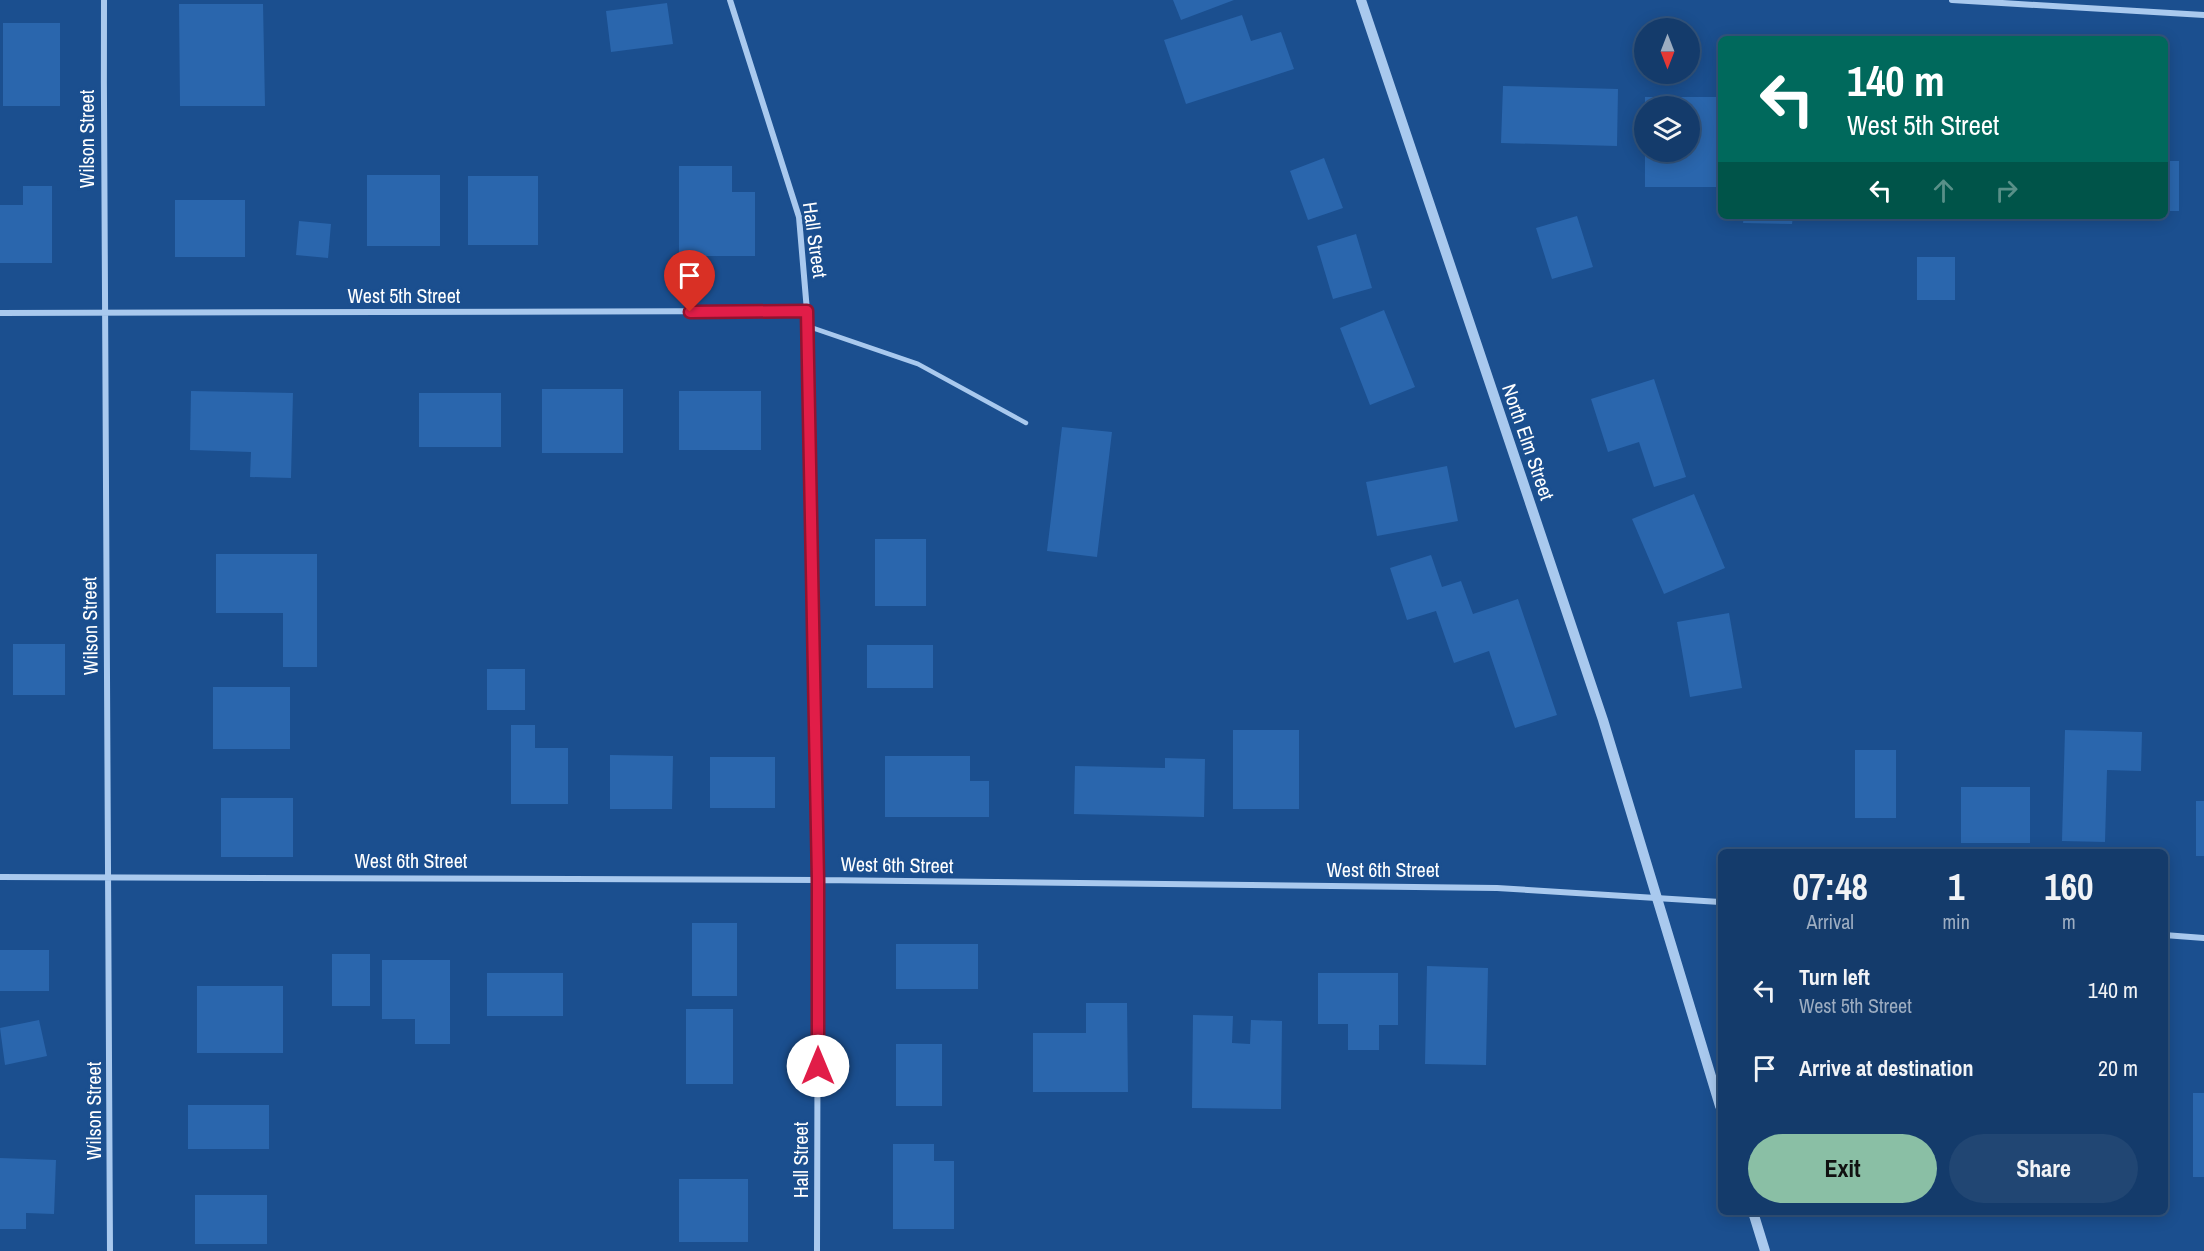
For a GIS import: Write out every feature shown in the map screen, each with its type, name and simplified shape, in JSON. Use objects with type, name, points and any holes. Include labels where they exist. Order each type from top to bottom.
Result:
[{"type":"street","name":"Wilson Street","points":[[104,0],[103,313],[110,876],[110,1251]]},
{"type":"street","name":"Hall Street","points":[[730,0],[799,217],[807,311],[818,880],[817,1251]]},
{"type":"street","name":"North Elm Street","points":[[1362,0],[1603,720],[1718,1099]]},
{"type":"street","points":[[1952,0],[2204,15]]},
{"type":"street","name":"West 5th Street","points":[[0,313],[807,311]]},
{"type":"street","name":"West 6th Street","points":[[0,877],[818,880],[1497,888],[1718,902]]},
{"type":"street","points":[[2168,935],[2204,938]]},
{"type":"street","points":[[1754,1215],[1765,1251]]},
{"type":"lane","points":[[807,326],[918,364],[1026,423]]},
{"type":"building","points":[[1173,0],[1234,0],[1181,20]]},
{"type":"building","points":[[667,3],[673,44],[611,52],[606,11]]},
{"type":"building","points":[[179,4],[263,4],[265,106],[180,106]]},
{"type":"building","points":[[1242,15],[1251,41],[1281,32],[1294,69],[1186,104],[1164,40]]},
{"type":"building","points":[[3,23],[60,23],[60,106],[3,106]]},
{"type":"building","points":[[1503,86],[1618,89],[1617,146],[1501,143]]},
{"type":"building","points":[[1700,97],[1717,97],[1717,187],[1645,187],[1645,162],[1700,162]]},
{"type":"building","points":[[1324,158],[1343,208],[1308,220],[1290,171]]},
{"type":"building","points":[[2168,161],[2179,161],[2179,211],[2168,211]]},
{"type":"building","points":[[679,166],[732,166],[732,192],[755,192],[755,256],[679,256]]},
{"type":"building","points":[[367,175],[440,175],[440,246],[367,246]]},
{"type":"building","points":[[468,176],[538,176],[538,245],[468,245]]},
{"type":"building","points":[[23,186],[52,186],[52,263],[0,263],[0,205],[23,205]]},
{"type":"building","points":[[175,200],[245,200],[245,257],[175,257]]},
{"type":"building","points":[[1577,216],[1593,267],[1552,279],[1536,228]]},
{"type":"building","points":[[1744,219],[1793,219],[1792,224],[1743,223]]},
{"type":"building","points":[[299,221],[331,224],[328,258],[296,255]]},
{"type":"building","points":[[1356,234],[1372,288],[1333,299],[1317,246]]},
{"type":"building","points":[[1917,257],[1955,257],[1955,300],[1917,300]]},
{"type":"building","points":[[1384,310],[1415,387],[1370,405],[1340,328]]},
{"type":"building","points":[[1654,379],[1686,477],[1654,487],[1639,442],[1608,452],[1591,399]]},
{"type":"building","points":[[542,389],[623,389],[623,453],[542,453]]},
{"type":"building","points":[[191,391],[293,393],[291,478],[250,477],[251,452],[190,450]]},
{"type":"building","points":[[679,391],[761,391],[761,450],[679,450]]},
{"type":"building","points":[[419,393],[501,393],[501,447],[419,447]]},
{"type":"building","points":[[1062,427],[1112,432],[1097,557],[1047,551]]},
{"type":"building","points":[[1447,466],[1458,521],[1377,536],[1366,482]]},
{"type":"building","points":[[1694,494],[1725,568],[1664,594],[1632,519]]},
{"type":"building","points":[[875,539],[926,539],[926,606],[875,606]]},
{"type":"building","points":[[216,554],[317,554],[317,667],[283,667],[283,613],[216,613]]},
{"type":"building","points":[[1431,555],[1442,587],[1461,581],[1473,614],[1518,599],[1557,715],[1515,728],[1489,651],[1454,663],[1436,611],[1407,620],[1390,568]]},
{"type":"building","points":[[1729,613],[1742,688],[1690,697],[1677,622]]},
{"type":"building","points":[[13,644],[65,644],[65,695],[13,695]]},
{"type":"building","points":[[867,645],[933,645],[933,688],[867,688]]},
{"type":"building","points":[[487,669],[525,669],[525,710],[487,710]]},
{"type":"building","points":[[213,687],[290,687],[290,749],[213,749]]},
{"type":"building","points":[[511,725],[535,725],[535,748],[568,748],[568,804],[511,804]]},
{"type":"building","points":[[1233,730],[1299,730],[1299,809],[1233,809]]},
{"type":"building","points":[[2065,730],[2142,732],[2141,771],[2107,770],[2105,842],[2062,841]]},
{"type":"building","points":[[1855,750],[1896,750],[1896,818],[1855,818]]},
{"type":"building","points":[[610,755],[673,756],[672,809],[610,809]]},
{"type":"building","points":[[885,756],[970,756],[970,781],[989,781],[989,817],[885,817]]},
{"type":"building","points":[[710,757],[775,757],[775,808],[710,808]]},
{"type":"building","points":[[1165,758],[1205,759],[1204,817],[1074,814],[1075,766],[1165,768]]},
{"type":"building","points":[[1961,787],[2030,787],[2030,843],[1961,843]]},
{"type":"building","points":[[221,798],[293,798],[293,857],[221,857]]},
{"type":"building","points":[[2196,801],[2204,801],[2204,856],[2196,856]]},
{"type":"building","points":[[692,923],[737,923],[737,996],[692,996]]},
{"type":"building","points":[[896,944],[978,944],[978,989],[896,989]]},
{"type":"building","points":[[0,950],[49,950],[49,991],[0,991]]},
{"type":"building","points":[[332,954],[370,954],[370,1006],[332,1006]]},
{"type":"building","points":[[382,960],[450,960],[450,1044],[415,1044],[415,1019],[382,1019]]},
{"type":"building","points":[[1427,966],[1488,968],[1486,1065],[1425,1064]]},
{"type":"building","points":[[487,973],[563,973],[563,1016],[487,1016]]},
{"type":"building","points":[[1318,973],[1398,973],[1398,1025],[1379,1025],[1379,1050],[1348,1050],[1348,1024],[1318,1024]]},
{"type":"building","points":[[197,986],[283,986],[283,1053],[197,1053]]},
{"type":"building","points":[[1086,1003],[1127,1003],[1128,1092],[1033,1092],[1033,1033],[1086,1033]]},
{"type":"building","points":[[686,1009],[733,1009],[733,1084],[686,1084]]},
{"type":"building","points":[[1193,1015],[1233,1016],[1232,1043],[1250,1044],[1251,1020],[1282,1021],[1281,1109],[1192,1108]]},
{"type":"building","points":[[39,1020],[47,1056],[5,1065],[0,1028]]},
{"type":"building","points":[[896,1044],[942,1044],[942,1106],[896,1106]]},
{"type":"building","points":[[2193,1093],[2204,1093],[2204,1177],[2193,1177]]},
{"type":"building","points":[[188,1105],[269,1105],[269,1149],[188,1149]]},
{"type":"building","points":[[893,1144],[934,1144],[934,1161],[954,1161],[954,1229],[893,1229]]},
{"type":"building","points":[[0,1158],[56,1160],[54,1214],[26,1213],[26,1229],[0,1229]]},
{"type":"building","points":[[679,1179],[748,1179],[748,1242],[679,1242]]},
{"type":"building","points":[[195,1195],[267,1195],[267,1244],[195,1244]]},
{"type":"route","points":[[690,312],[807,311],[818,880],[818,1066]]}]
